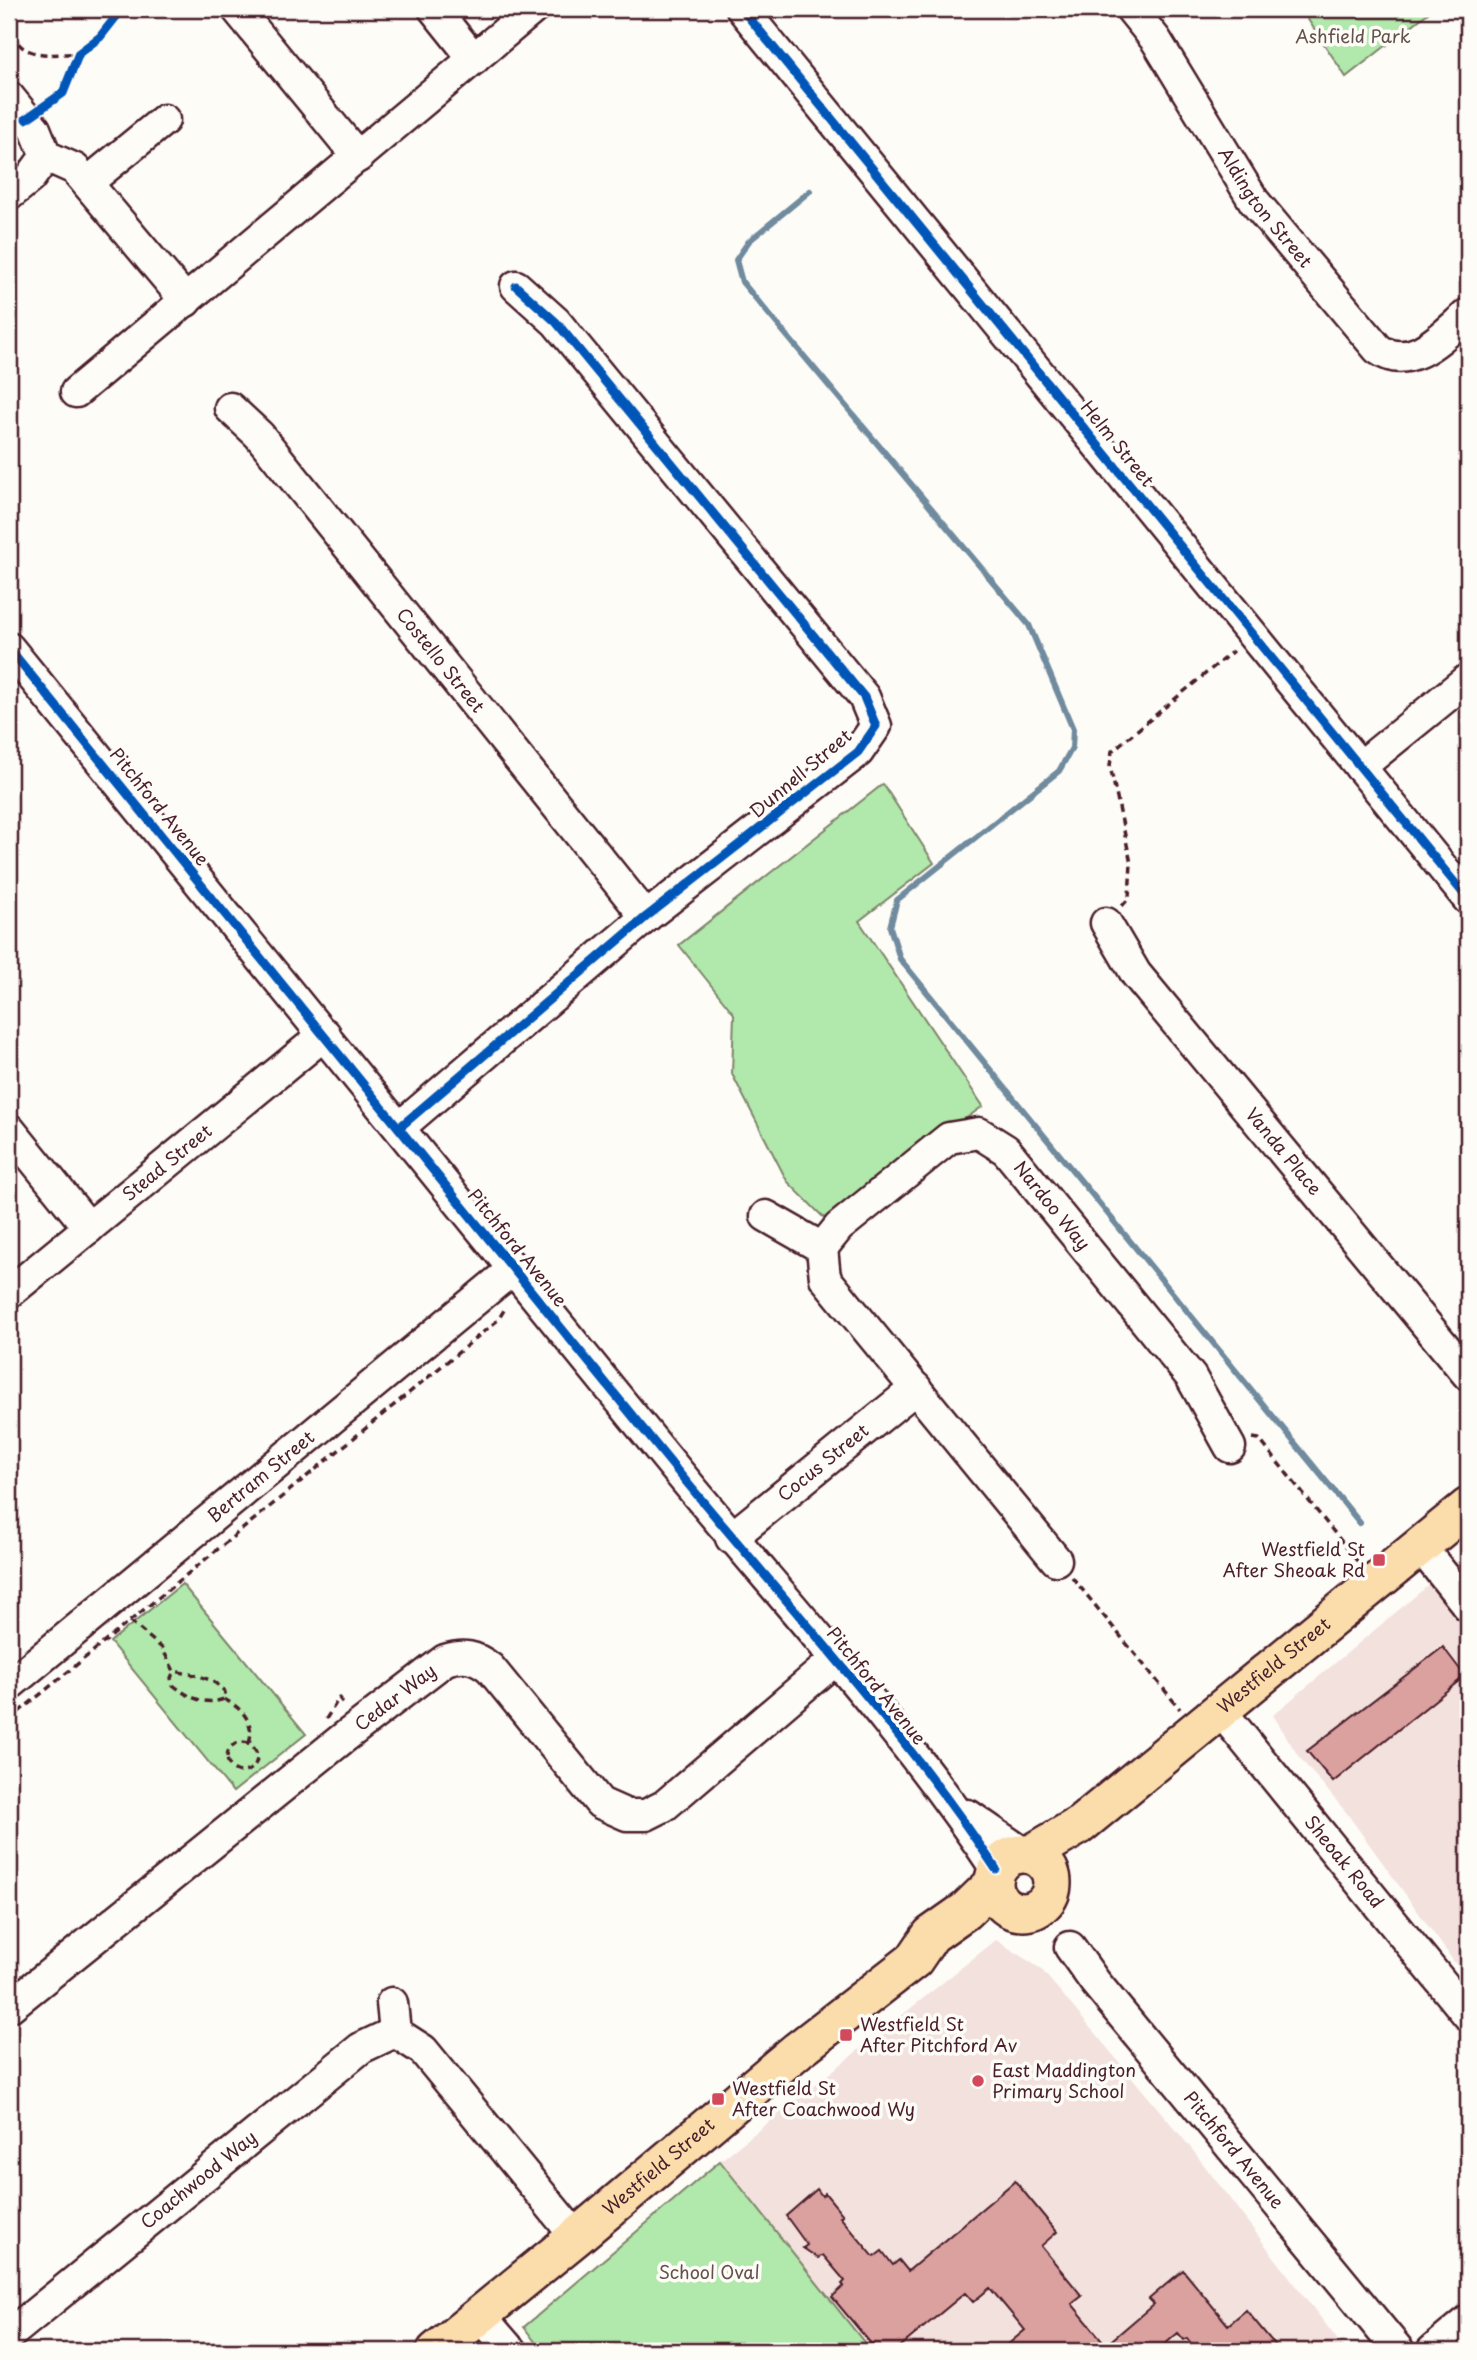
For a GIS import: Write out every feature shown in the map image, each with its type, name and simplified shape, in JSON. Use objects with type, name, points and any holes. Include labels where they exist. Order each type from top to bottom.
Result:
[{"type":"main road","name":"Westfield Street","points":[[436,2351],[798,2050],[914,1960],[936,1955],[1017,1875],[1468,1507]]},
{"type":"street","points":[[237,9],[358,156]]},
{"type":"street","points":[[434,9],[474,59]]},
{"type":"street","points":[[76,392],[533,9]]},
{"type":"street","name":"Helm Street","points":[[743,9],[1468,899]]},
{"type":"street","name":"Aldington Street","points":[[1131,9],[1156,40],[1254,201],[1370,341],[1385,354],[1402,357],[1417,354],[1468,314]]},
{"type":"street","points":[[9,97],[35,130],[46,156],[75,169],[186,301]]},
{"type":"street","points":[[87,183],[164,120]]},
{"type":"street","points":[[9,195],[30,178],[46,156]]},
{"type":"street","name":"Dunnell Street","points":[[400,1127],[646,918],[858,752],[876,726],[864,697],[556,321],[516,286]]},
{"type":"street","name":"Costello Street","points":[[230,408],[259,435],[646,918]]},
{"type":"street","name":"Pitchford Avenue","points":[[9,648],[400,1127],[505,1277],[835,1660],[953,1805],[1017,1875]]},
{"type":"street","points":[[1360,767],[1468,679]]},
{"type":"street","name":"Vanda Place","points":[[1106,923],[1136,974],[1468,1375]]},
{"type":"street","name":"Stead Street","points":[[9,1293],[325,1034]]},
{"type":"street","points":[[9,1129],[89,1227]]},
{"type":"street","name":"Nardoo Way","points":[[822,1248],[839,1227],[949,1138],[979,1133],[1006,1150],[1242,1442]]},
{"type":"street","points":[[766,1216],[822,1248],[825,1278],[1056,1560]]},
{"type":"street","name":"Bertram Street","points":[[9,1685],[505,1277]]},
{"type":"street","name":"Cocus Street","points":[[731,1538],[916,1388]]},
{"type":"street","points":[[1420,1546],[1468,1606]]},
{"type":"street","name":"Cedar Way","points":[[9,2007],[342,1739],[445,1660],[460,1655],[478,1658],[490,1668],[600,1803],[627,1815],[646,1815],[664,1807],[835,1660]]},
{"type":"street","name":"Sheoak Road","points":[[1220,1710],[1468,2015]]},
{"type":"street","name":"Pitchford Avenue","points":[[1070,1947],[1095,1983],[1398,2351]]},
{"type":"street","points":[[392,2003],[395,2032],[423,2050],[576,2237]]},
{"type":"street","name":"Coachwood Way","points":[[9,2335],[361,2048],[395,2032]]},
{"type":"street","points":[[480,2315],[512,2351]]},
{"type":"street","points":[[1432,2351],[1468,2321]]},
{"type":"path","points":[[12,9],[11,27],[21,47],[39,55],[79,53]]},
{"type":"path","points":[[75,63],[79,53],[89,45]]},
{"type":"path","points":[[1106,923],[1129,898],[1131,863],[1110,766],[1112,751],[1253,635]]},
{"type":"path","points":[[9,1720],[498,1320],[506,1310],[508,1299],[505,1277]]},
{"type":"path","points":[[1242,1442],[1263,1443],[1359,1563]]},
{"type":"path","points":[[1056,1560],[1180,1709]]},
{"type":"path","points":[[130,1620],[162,1648],[174,1671]]},
{"type":"path","points":[[174,1671],[171,1678],[173,1685],[189,1696],[215,1702],[224,1699]]},
{"type":"path","points":[[174,1671],[201,1676],[218,1683],[225,1692],[224,1699]]},
{"type":"path","points":[[224,1699],[245,1713],[250,1725],[249,1744]]},
{"type":"path","points":[[238,1742],[249,1744],[256,1750],[255,1765],[249,1771],[239,1772],[228,1762],[230,1747],[238,1742]]},
{"type":"path","points":[[255,1765],[264,1769]]},
{"type":"shaded area","points":[[1468,1552],[1468,1981],[1346,1812],[1299,1757],[1273,1715]]},
{"type":"shaded area","name":"East Maddington Primary School","points":[[996,1940],[1041,1969],[1191,2148],[1346,2351],[543,2351],[524,2327],[720,2161]]},
{"type":"green space","name":"Ashfield Park","points":[[1301,9],[1433,9],[1346,77]]},
{"type":"green space","points":[[883,784],[934,863],[859,921],[983,1106],[826,1220],[787,1181],[732,1074],[734,1014],[679,945]]},
{"type":"green space","points":[[182,1584],[306,1734],[233,1792],[110,1642]]},
{"type":"green space","name":"School Oval","points":[[720,2161],[871,2351],[542,2351],[524,2327]]},
{"type":"building","points":[[1443,1647],[1465,1676],[1333,1782],[1307,1751]]},
{"type":"building","points":[[1015,2181],[1057,2232],[1041,2246],[1082,2296],[1072,2304],[1106,2345],[1154,2304],[1149,2299],[1183,2270],[1228,2325],[1246,2310],[1280,2351],[1197,2351],[1187,2338],[1184,2340],[1178,2333],[1157,2351],[1000,2351],[1025,2330],[990,2288],[973,2302],[965,2293],[895,2351],[877,2351],[832,2297],[844,2286],[842,2284],[845,2281],[823,2255],[818,2258],[803,2248],[807,2245],[786,2216],[817,2189],[822,2196],[825,2193],[843,2215],[840,2217],[874,2257],[882,2251],[893,2265],[899,2260],[908,2271]]},
{"type":"waterway","points":[[810,191],[749,241],[736,260],[742,282],[1029,625],[1073,729],[1072,748],[1059,771],[897,900],[890,927],[900,959],[1360,1523]]},
{"type":"cycle path","points":[[26,119],[63,93],[79,53],[100,37],[122,9]]},
{"type":"cycle path","points":[[742,9],[1468,899]]},
{"type":"cycle path","points":[[400,1127],[646,917],[858,752],[876,726],[864,697],[556,322],[516,286]]},
{"type":"cycle path","points":[[9,648],[661,1451],[834,1656],[918,1761],[996,1869]]},
{"type":"place","name":"Westfield St After Sheoak Rd","points":[[1379,1560]]},
{"type":"place","name":"Westfield St After Pitchford Av","points":[[846,2035]]},
{"type":"place","name":"East Maddington Primary School","points":[[978,2081]]},
{"type":"place","name":"Westfield St After Coachwood Wy","points":[[718,2099]]}]
